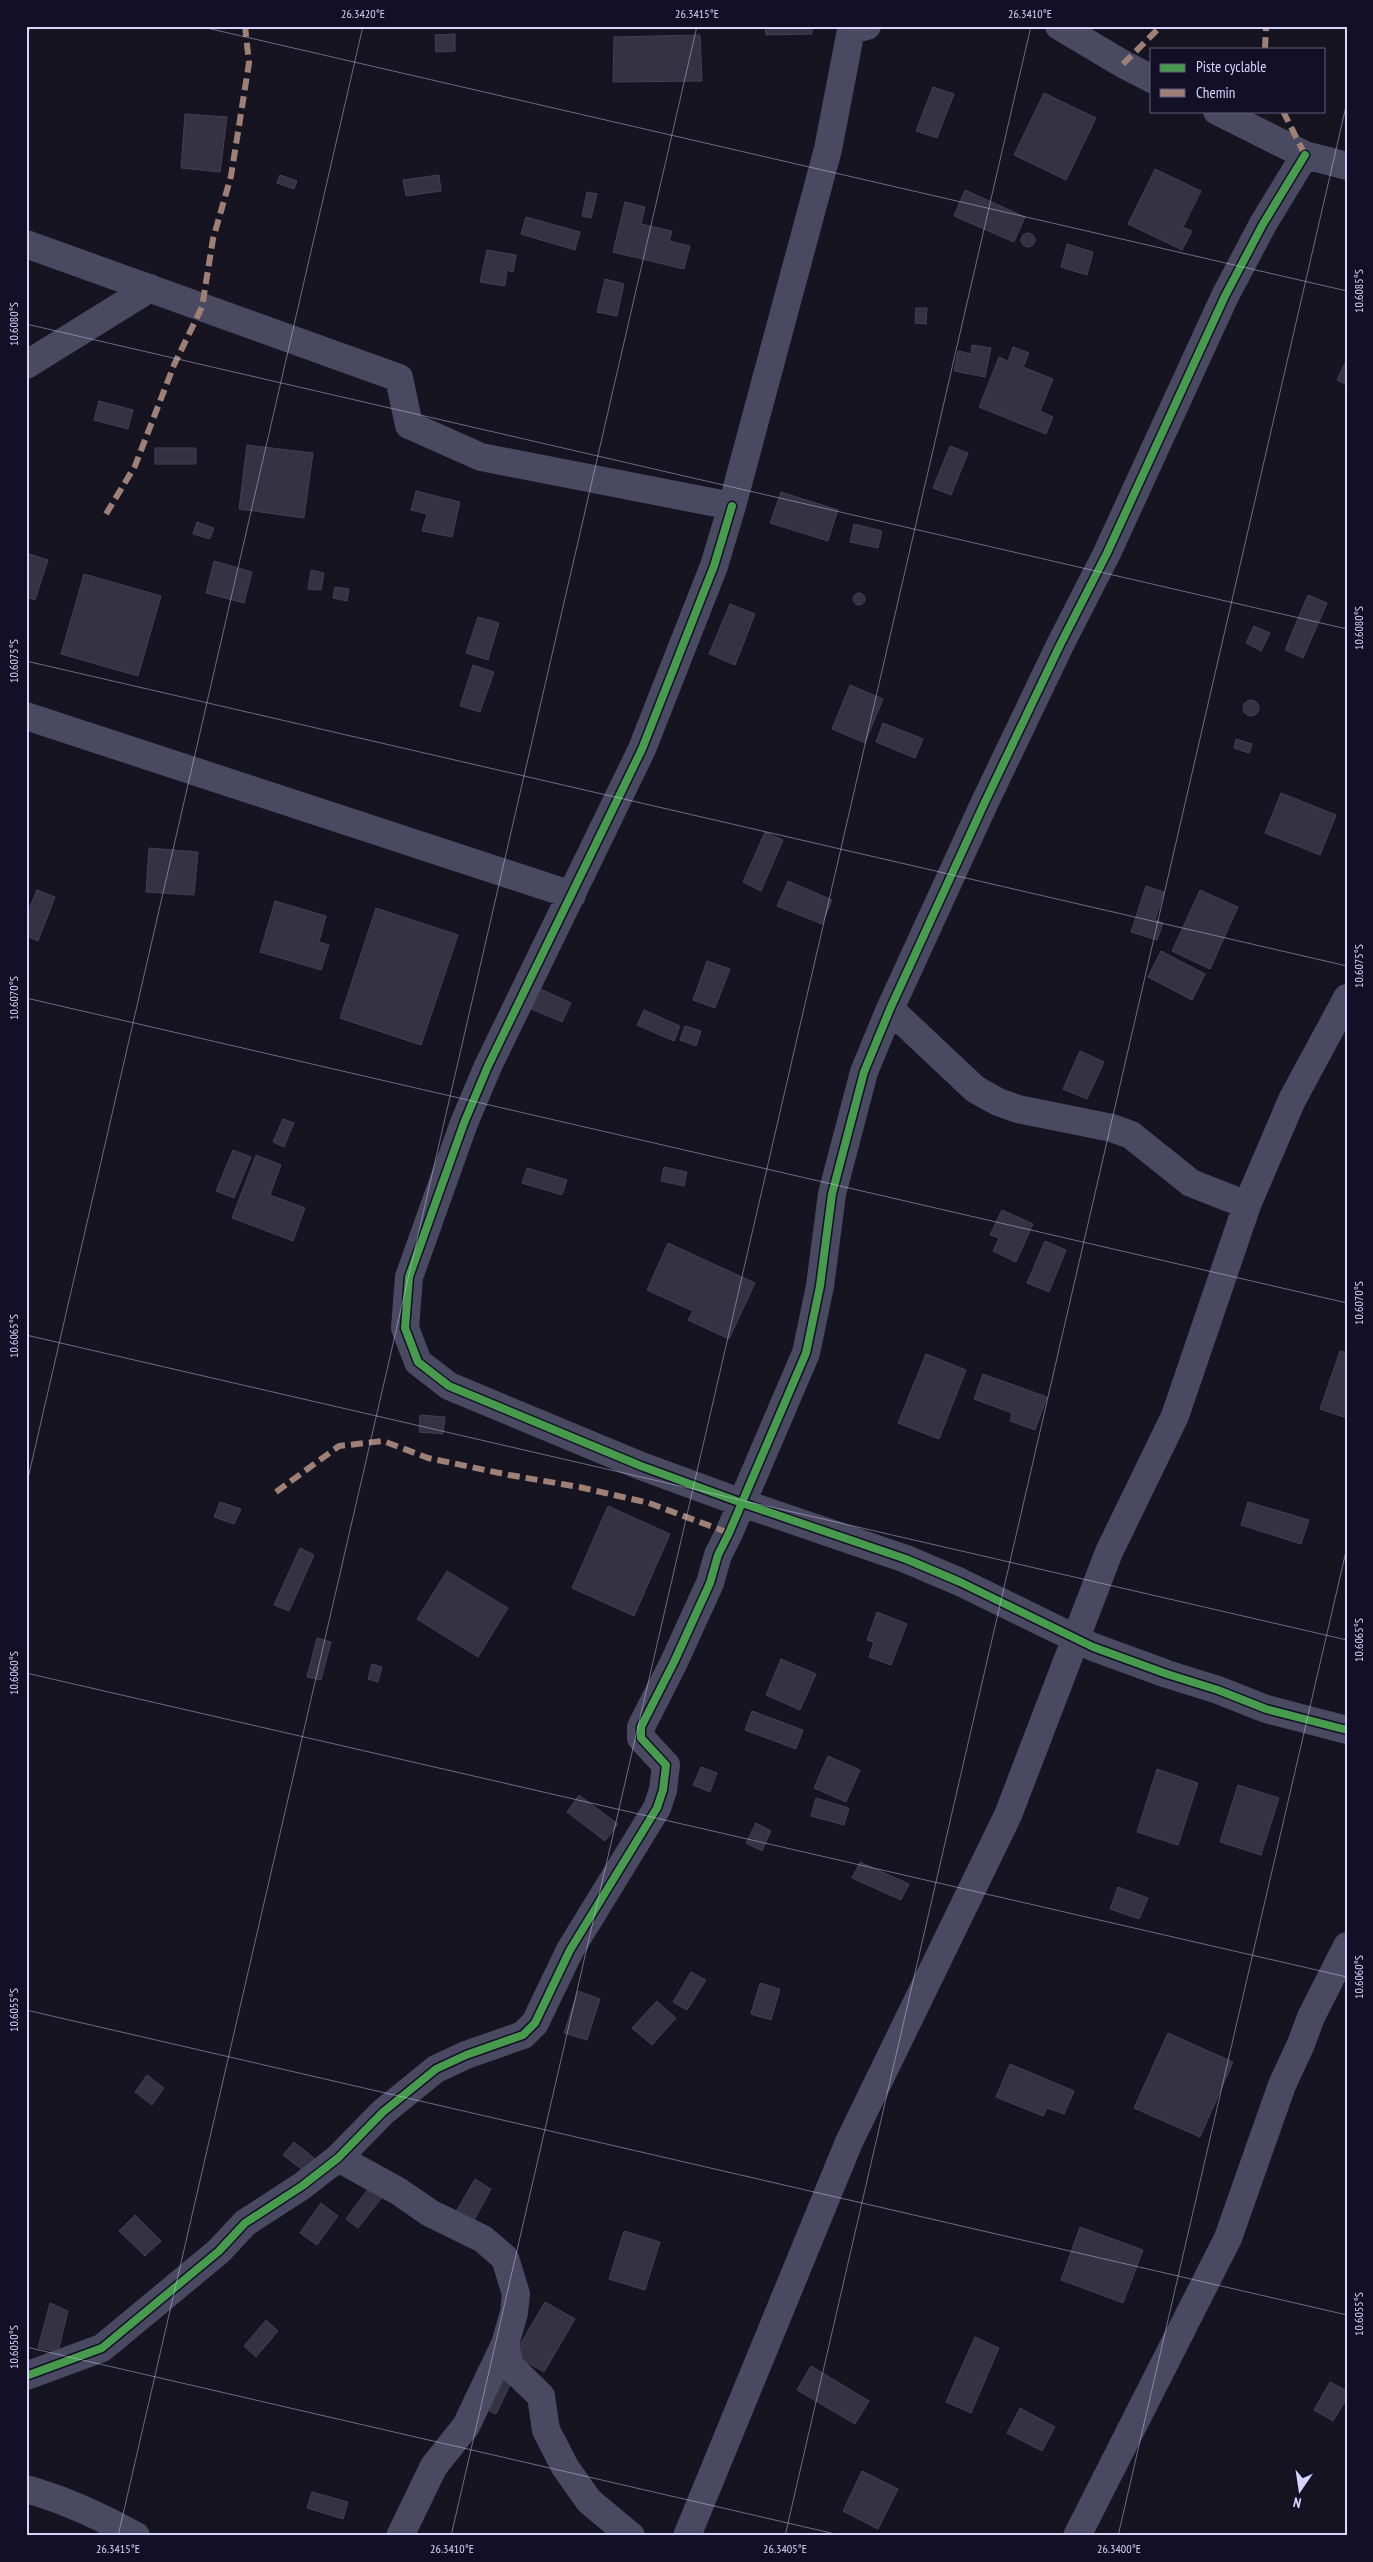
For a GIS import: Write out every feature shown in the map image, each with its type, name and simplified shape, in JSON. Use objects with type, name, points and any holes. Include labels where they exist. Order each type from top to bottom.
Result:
[{"type":"street","points":[[867,26],[851,30],[828,149],[732,506],[711,574],[642,749],[488,1066],[464,1123],[409,1277],[404,1328],[418,1362],[448,1386],[641,1466],[906,1559],[960,1582],[1076,1640],[1266,1709],[1347,1730]]},
{"type":"street","points":[[1059,26],[1122,64],[1150,78]]},
{"type":"street","points":[[1219,112],[1305,155],[1347,166]]},
{"type":"street","points":[[26,2376],[102,2348],[219,2251],[245,2224],[302,2186],[338,2158],[383,2112],[436,2069],[466,2054],[523,2035],[536,2024],[570,1950],[657,1808],[663,1790],[666,1765],[642,1738],[641,1727],[674,1662],[710,1583],[718,1555],[806,1354],[820,1286],[832,1194],[864,1072],[890,1009],[984,804],[1060,645],[1107,553],[1225,296],[1263,224],[1305,155]]},
{"type":"street","points":[[26,244],[399,378],[409,425],[481,457],[732,506]]},
{"type":"street","points":[[26,365],[150,288]]},
{"type":"street","points":[[26,716],[572,896]]},
{"type":"street","points":[[687,2536],[849,2142],[1008,1815],[1109,1552],[1176,1416],[1247,1205],[1292,1100],[1347,998]]},
{"type":"street","points":[[890,1009],[975,1089],[998,1102],[1112,1128],[1132,1135],[1191,1184],[1247,1205]]},
{"type":"street","points":[[1077,2536],[1228,2238],[1282,2085],[1311,2017],[1347,1946]]},
{"type":"street","points":[[338,2158],[398,2191],[430,2213],[483,2239],[505,2258],[516,2294],[514,2313],[505,2344],[466,2426],[434,2466],[400,2536]]},
{"type":"street","points":[[505,2344],[510,2366],[541,2396],[546,2430],[565,2467],[589,2501],[631,2536]]},
{"type":"street","points":[[26,2489],[70,2502],[136,2536]]},
{"type":"building","points":[[765,26],[812,26],[812,34],[766,35]]},
{"type":"building","points":[[455,34],[455,51],[436,52],[435,35]]},
{"type":"building","points":[[700,35],[702,81],[613,82],[614,37]]},
{"type":"building","points":[[933,87],[954,94],[937,138],[916,131]]},
{"type":"building","points":[[1044,93],[1096,118],[1066,180],[1014,155]]},
{"type":"building","points":[[185,114],[227,117],[220,172],[181,168]]},
{"type":"building","points":[[1155,169],[1201,191],[1183,227],[1192,231],[1182,250],[1128,224]]},
{"type":"building","points":[[280,175],[297,181],[294,189],[277,183]]},
{"type":"building","points":[[439,175],[441,191],[406,196],[403,180]]},
{"type":"building","points":[[965,190],[1025,217],[1014,242],[954,216]]},
{"type":"building","points":[[587,192],[597,194],[591,218],[582,216]]},
{"type":"building","points":[[625,202],[645,207],[641,224],[672,231],[669,241],[690,246],[684,269],[613,252]]},
{"type":"building","points":[[526,217],[580,232],[575,250],[521,234]]},
{"type":"building","points":[[1028,233],[1033,235],[1035,240],[1033,245],[1028,247],[1023,245],[1021,240],[1023,235]]},
{"type":"building","points":[[1067,244],[1093,252],[1087,275],[1061,267]]},
{"type":"building","points":[[487,250],[516,255],[513,272],[507,270],[505,286],[480,282]]},
{"type":"building","points":[[605,279],[624,284],[617,316],[597,312]]},
{"type":"building","points":[[916,308],[927,308],[926,324],[915,323]]},
{"type":"building","points":[[972,345],[991,348],[985,377],[954,371],[958,351],[971,354]]},
{"type":"building","points":[[1013,347],[1029,353],[1023,367],[1053,379],[1040,411],[1053,417],[1046,434],[979,407],[999,357],[1008,361]]},
{"type":"building","points":[[1345,363],[1347,364],[1347,385],[1337,380]]},
{"type":"building","points":[[99,401],[133,410],[128,429],[94,420]]},
{"type":"building","points":[[247,445],[313,453],[304,518],[239,509]]},
{"type":"building","points":[[950,446],[968,453],[951,495],[933,488]]},
{"type":"building","points":[[155,448],[196,448],[196,464],[155,464]]},
{"type":"building","points":[[416,491],[460,502],[452,537],[422,531],[427,514],[411,510]]},
{"type":"building","points":[[781,492],[838,510],[828,541],[770,523]]},
{"type":"building","points":[[197,522],[214,528],[210,539],[193,534]]},
{"type":"building","points":[[854,524],[882,531],[878,548],[850,542]]},
{"type":"building","points":[[26,553],[48,560],[35,600],[26,597]]},
{"type":"building","points":[[214,561],[252,572],[244,603],[206,593]]},
{"type":"building","points":[[311,570],[324,573],[321,590],[308,589]]},
{"type":"building","points":[[84,574],[161,596],[138,676],[61,654]]},
{"type":"building","points":[[335,587],[349,589],[347,601],[333,598]]},
{"type":"building","points":[[857,593],[861,593],[865,599],[861,605],[857,605],[853,601],[853,597]]},
{"type":"building","points":[[1308,595],[1327,603],[1303,658],[1285,650]]},
{"type":"building","points":[[730,604],[755,614],[735,665],[709,654]]},
{"type":"building","points":[[478,617],[499,623],[488,660],[466,653]]},
{"type":"building","points":[[1254,626],[1270,633],[1261,651],[1246,643]]},
{"type":"building","points":[[473,665],[494,672],[480,712],[460,706]]},
{"type":"building","points":[[850,685],[883,699],[865,743],[832,729]]},
{"type":"building","points":[[1251,700],[1259,708],[1251,716],[1243,708]]},
{"type":"building","points":[[883,723],[923,739],[915,758],[876,742]]},
{"type":"building","points":[[1236,739],[1252,744],[1249,753],[1234,748]]},
{"type":"building","points":[[1281,793],[1336,815],[1320,855],[1265,833]]},
{"type":"building","points":[[765,832],[783,840],[761,891],[743,882]]},
{"type":"building","points":[[149,848],[198,852],[194,895],[146,892]]},
{"type":"building","points":[[788,881],[832,900],[822,924],[777,906]]},
{"type":"building","points":[[1146,886],[1164,892],[1155,920],[1163,923],[1157,940],[1131,932]]},
{"type":"building","points":[[37,890],[55,897],[38,941],[26,936],[26,916]]},
{"type":"building","points":[[1200,890],[1238,907],[1210,969],[1172,951]]},
{"type":"building","points":[[275,901],[326,916],[319,942],[329,945],[321,970],[260,952]]},
{"type":"building","points":[[376,908],[458,935],[421,1045],[340,1018]]},
{"type":"building","points":[[1161,951],[1205,974],[1192,1000],[1148,977]]},
{"type":"building","points":[[707,961],[730,969],[715,1008],[693,1000]]},
{"type":"building","points":[[536,987],[571,1003],[562,1022],[527,1007]]},
{"type":"building","points":[[644,1010],[680,1026],[674,1041],[637,1025]]},
{"type":"building","points":[[685,1026],[701,1031],[696,1046],[680,1040]]},
{"type":"building","points":[[1080,1051],[1104,1062],[1087,1099],[1063,1089]]},
{"type":"building","points":[[283,1119],[294,1123],[284,1147],[273,1142]]},
{"type":"building","points":[[233,1150],[251,1157],[234,1198],[216,1191]]},
{"type":"building","points":[[256,1155],[281,1165],[270,1195],[305,1208],[293,1241],[232,1218]]},
{"type":"building","points":[[664,1167],[687,1172],[684,1186],[661,1181]]},
{"type":"building","points":[[527,1168],[567,1180],[562,1195],[522,1183]]},
{"type":"building","points":[[1002,1210],[1033,1224],[1016,1262],[993,1251],[999,1238],[990,1235]]},
{"type":"building","points":[[1045,1241],[1066,1250],[1049,1292],[1027,1283]]},
{"type":"building","points":[[668,1243],[755,1283],[729,1339],[688,1320],[693,1311],[647,1290]]},
{"type":"building","points":[[1340,1351],[1347,1353],[1347,1418],[1320,1409]]},
{"type":"building","points":[[926,1354],[966,1370],[939,1439],[898,1423]]},
{"type":"building","points":[[983,1374],[1047,1397],[1035,1430],[1010,1421],[1012,1413],[974,1399]]},
{"type":"building","points":[[420,1415],[445,1417],[443,1434],[419,1432]]},
{"type":"building","points":[[220,1502],[241,1509],[234,1524],[214,1517]]},
{"type":"building","points":[[1248,1502],[1309,1520],[1301,1544],[1241,1525]]},
{"type":"building","points":[[608,1506],[670,1534],[634,1616],[572,1588]]},
{"type":"building","points":[[300,1548],[314,1555],[289,1611],[274,1605]]},
{"type":"building","points":[[447,1571],[508,1608],[478,1657],[417,1619]]},
{"type":"building","points":[[877,1612],[907,1624],[891,1665],[869,1657],[874,1642],[867,1640]]},
{"type":"building","points":[[317,1638],[331,1642],[321,1680],[307,1677]]},
{"type":"building","points":[[781,1659],[816,1674],[800,1710],[766,1695]]},
{"type":"building","points":[[372,1664],[382,1667],[378,1682],[368,1679]]},
{"type":"building","points":[[752,1711],[803,1730],[796,1749],[745,1730]]},
{"type":"building","points":[[828,1756],[860,1770],[846,1802],[814,1788]]},
{"type":"building","points":[[701,1767],[717,1773],[710,1792],[693,1785]]},
{"type":"building","points":[[1157,1769],[1198,1783],[1178,1845],[1137,1832]]},
{"type":"building","points":[[1238,1785],[1279,1798],[1261,1855],[1220,1842]]},
{"type":"building","points":[[579,1795],[618,1824],[605,1841],[567,1812]]},
{"type":"building","points":[[816,1798],[849,1808],[844,1825],[811,1816]]},
{"type":"building","points":[[756,1823],[771,1831],[762,1851],[746,1843]]},
{"type":"building","points":[[860,1862],[909,1884],[901,1900],[852,1878]]},
{"type":"building","points":[[1118,1887],[1148,1898],[1139,1919],[1110,1909]]},
{"type":"building","points":[[691,1972],[706,1980],[687,2010],[673,2002]]},
{"type":"building","points":[[760,1983],[780,1989],[771,2020],[751,2014]]},
{"type":"building","points":[[578,1991],[600,1999],[587,2040],[564,2033]]},
{"type":"building","points":[[657,2001],[676,2018],[652,2045],[632,2028]]},
{"type":"building","points":[[1168,2033],[1233,2062],[1200,2137],[1134,2108]]},
{"type":"building","points":[[1010,2064],[1074,2091],[1064,2114],[1047,2108],[1043,2116],[996,2097]]},
{"type":"building","points":[[147,2075],[164,2088],[152,2105],[135,2092]]},
{"type":"building","points":[[294,2142],[319,2162],[309,2175],[283,2155]]},
{"type":"building","points":[[475,2179],[491,2189],[471,2226],[453,2217]]},
{"type":"building","points":[[368,2189],[383,2196],[358,2228],[346,2219]]},
{"type":"building","points":[[321,2203],[338,2216],[317,2245],[300,2233]]},
{"type":"building","points":[[135,2215],[161,2241],[145,2256],[119,2231]]},
{"type":"building","points":[[1080,2227],[1143,2250],[1123,2303],[1061,2280]]},
{"type":"building","points":[[624,2231],[660,2242],[645,2290],[609,2279]]},
{"type":"building","points":[[545,2302],[575,2319],[544,2372],[514,2355]]},
{"type":"building","points":[[50,2303],[68,2311],[58,2352],[38,2348]]},
{"type":"building","points":[[266,2320],[278,2331],[256,2357],[244,2346]]},
{"type":"building","points":[[975,2337],[999,2348],[971,2413],[946,2402]]},
{"type":"building","points":[[811,2366],[869,2401],[855,2424],[797,2390]]},
{"type":"building","points":[[499,2375],[512,2381],[496,2414],[483,2408]]},
{"type":"building","points":[[1330,2382],[1347,2391],[1347,2398],[1333,2421],[1314,2410]]},
{"type":"building","points":[[1020,2408],[1055,2427],[1042,2451],[1007,2433]]},
{"type":"building","points":[[862,2471],[898,2489],[878,2529],[843,2511]]},
{"type":"building","points":[[312,2492],[348,2502],[343,2519],[307,2508]]},
{"type":"marked path","points":[[106,514],[135,466],[174,365],[202,307],[213,239],[231,176],[249,63],[245,26]]},
{"type":"marked path","points":[[1123,64],[1161,26]]},
{"type":"marked path","points":[[1265,48],[1266,26]]},
{"type":"marked path","points":[[1284,112],[1305,155]]},
{"type":"marked path","points":[[276,1492],[339,1446],[383,1441],[428,1458],[579,1487],[649,1503],[729,1533]]},
{"type":"cycle path","points":[[26,2376],[102,2348],[219,2251],[245,2223],[302,2186],[338,2158],[383,2112],[436,2069],[466,2055],[523,2035],[535,2023],[570,1950],[657,1808],[663,1790],[666,1765],[641,1738],[641,1727],[674,1662],[710,1583],[718,1555],[806,1353],[820,1286],[832,1194],[864,1072],[890,1009],[984,804],[1060,645],[1107,553],[1225,296],[1263,224],[1305,155]]},
{"type":"cycle path","points":[[732,506],[714,566],[642,749],[488,1066],[464,1123],[409,1277],[405,1328],[418,1362],[449,1386],[641,1466],[906,1559],[960,1582],[1093,1647],[1218,1690],[1266,1709],[1347,1730]]}]
